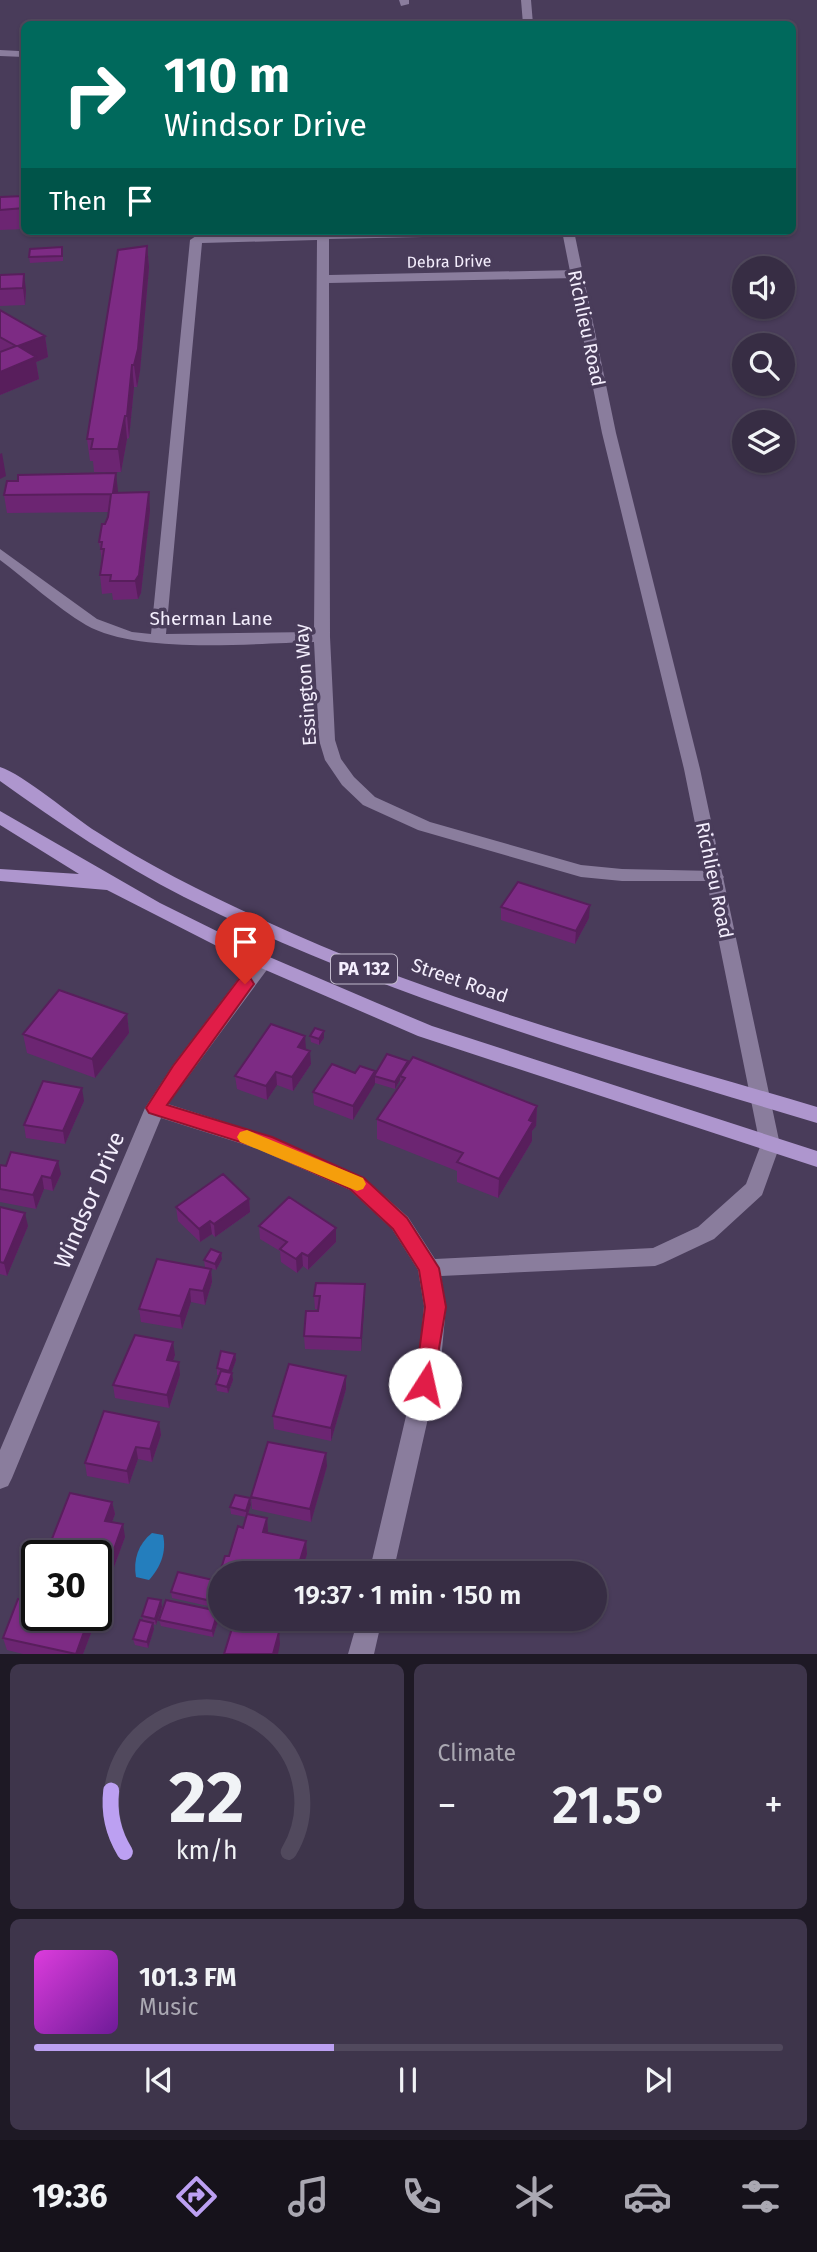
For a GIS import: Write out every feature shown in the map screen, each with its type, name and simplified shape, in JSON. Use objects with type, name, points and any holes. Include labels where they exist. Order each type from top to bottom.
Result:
[{"type":"main road","name":"Street Road","points":[[0,773],[63,819],[132,861],[206,901],[301,945],[432,995],[537,1030],[817,1115]]},
{"type":"main road","name":"PA 132","points":[[0,817],[67,861],[262,962],[425,1031],[817,1160]]},
{"type":"main road","points":[[0,875],[82,880],[127,892]]},
{"type":"street","points":[[526,0],[528,21]]},
{"type":"street","points":[[0,53],[21,54]]},
{"type":"street","points":[[158,639],[196,240],[356,235]]},
{"type":"street","name":"Richlieu Road","points":[[569,235],[610,435],[649,582],[715,877],[742,1026],[770,1145]]},
{"type":"street","name":"Essington Way","points":[[323,236],[322,637],[327,740],[333,760],[348,781],[369,800],[389,812],[424,826],[581,871],[622,875],[715,877]]},
{"type":"street","name":"Debra Drive","points":[[323,279],[576,274]]},
{"type":"street","name":"Sherman Lane","points":[[0,554],[92,622],[129,636],[158,639],[322,637]]},
{"type":"street","name":"Windsor Drive","points":[[0,1478],[155,1108],[180,1070],[262,962]]},
{"type":"street","points":[[155,1108],[265,1143],[357,1184],[400,1223],[429,1268],[436,1307],[430,1361],[384,1561]]},
{"type":"street","points":[[429,1268],[655,1257],[706,1233],[755,1189],[770,1145]]},
{"type":"street","points":[[361,1654],[367,1631]]},
{"type":"water","points":[[152,1533],[163,1535],[164,1548],[159,1565],[149,1580],[136,1577],[135,1564],[140,1547]]},
{"type":"building","points":[[21,196],[21,208],[0,210],[0,197]]},
{"type":"building","points":[[147,246],[138,349],[132,365],[127,416],[118,449],[91,449],[93,439],[87,439],[118,250]]},
{"type":"building","points":[[62,247],[62,256],[29,257],[30,249]]},
{"type":"building","points":[[24,274],[23,288],[0,289],[0,275]]},
{"type":"building","points":[[0,310],[45,336],[18,346],[36,357],[0,372],[0,352],[16,346],[0,337]]},
{"type":"building","points":[[116,473],[113,493],[149,492],[139,575],[135,581],[110,581],[111,575],[100,575],[104,549],[101,549],[102,542],[99,542],[102,524],[105,524],[108,517],[111,494],[4,495],[7,481],[18,481],[18,475]]},
{"type":"building","points":[[518,882],[590,905],[576,931],[501,907]]},
{"type":"building","points":[[59,990],[127,1014],[92,1059],[23,1034]]},
{"type":"building","points":[[271,1024],[305,1036],[298,1047],[310,1051],[292,1077],[276,1072],[266,1086],[235,1076]]},
{"type":"building","points":[[315,1028],[324,1031],[319,1039],[310,1036]]},
{"type":"building","points":[[387,1054],[408,1061],[395,1082],[374,1076]]},
{"type":"building","points":[[413,1057],[537,1106],[529,1120],[533,1122],[499,1179],[457,1162],[463,1153],[377,1119],[405,1078],[400,1076]]},
{"type":"building","points":[[332,1064],[355,1073],[360,1066],[375,1071],[353,1106],[313,1092]]},
{"type":"building","points":[[43,1081],[82,1088],[63,1131],[24,1125]]},
{"type":"building","points":[[11,1152],[58,1161],[51,1178],[42,1176],[33,1195],[0,1189],[0,1165],[6,1166]]},
{"type":"building","points":[[223,1174],[249,1199],[214,1224],[210,1221],[199,1229],[176,1207]]},
{"type":"building","points":[[289,1197],[336,1228],[308,1256],[302,1253],[296,1259],[280,1249],[287,1242],[259,1226]]},
{"type":"building","points":[[0,1207],[25,1213],[4,1263],[0,1262]]},
{"type":"building","points":[[211,1249],[221,1253],[215,1264],[204,1260]]},
{"type":"building","points":[[157,1259],[211,1269],[203,1291],[190,1289],[180,1316],[139,1309]]},
{"type":"building","points":[[316,1283],[365,1284],[361,1338],[304,1336],[306,1311],[318,1311],[320,1296],[314,1296]]},
{"type":"building","points":[[135,1335],[173,1342],[167,1360],[179,1362],[167,1395],[113,1385]]},
{"type":"building","points":[[221,1351],[235,1354],[229,1371],[217,1368]]},
{"type":"building","points":[[289,1364],[346,1376],[331,1428],[273,1416]]},
{"type":"building","points":[[221,1371],[232,1373],[227,1387],[216,1384]]},
{"type":"building","points":[[104,1411],[159,1422],[150,1449],[136,1447],[127,1471],[85,1463]]},
{"type":"building","points":[[268,1442],[326,1453],[310,1509],[251,1497]]},
{"type":"building","points":[[70,1493],[112,1502],[105,1521],[123,1524],[112,1555],[112,1540],[52,1540]]},
{"type":"building","points":[[235,1495],[250,1498],[246,1511],[230,1507]]},
{"type":"building","points":[[247,1514],[267,1518],[263,1532],[306,1541],[300,1561],[223,1561],[225,1556],[229,1556],[238,1526],[243,1528]]},
{"type":"building","points":[[178,1572],[208,1579],[207,1600],[171,1592]]},
{"type":"building","points":[[148,1598],[161,1600],[155,1619],[142,1616]]},
{"type":"building","points":[[18,1599],[21,1600],[21,1631],[84,1631],[76,1654],[3,1638]]},
{"type":"building","points":[[166,1600],[208,1609],[208,1630],[159,1620]]},
{"type":"building","points":[[140,1620],[153,1623],[147,1642],[133,1639]]},
{"type":"building","points":[[231,1631],[279,1632],[273,1654],[224,1654]]},
{"type":"slow traffic","points":[[247,1137],[357,1184]]},
{"type":"route","points":[[245,984],[155,1108],[265,1143],[357,1184],[400,1223],[429,1268],[436,1307],[425,1384]]}]
